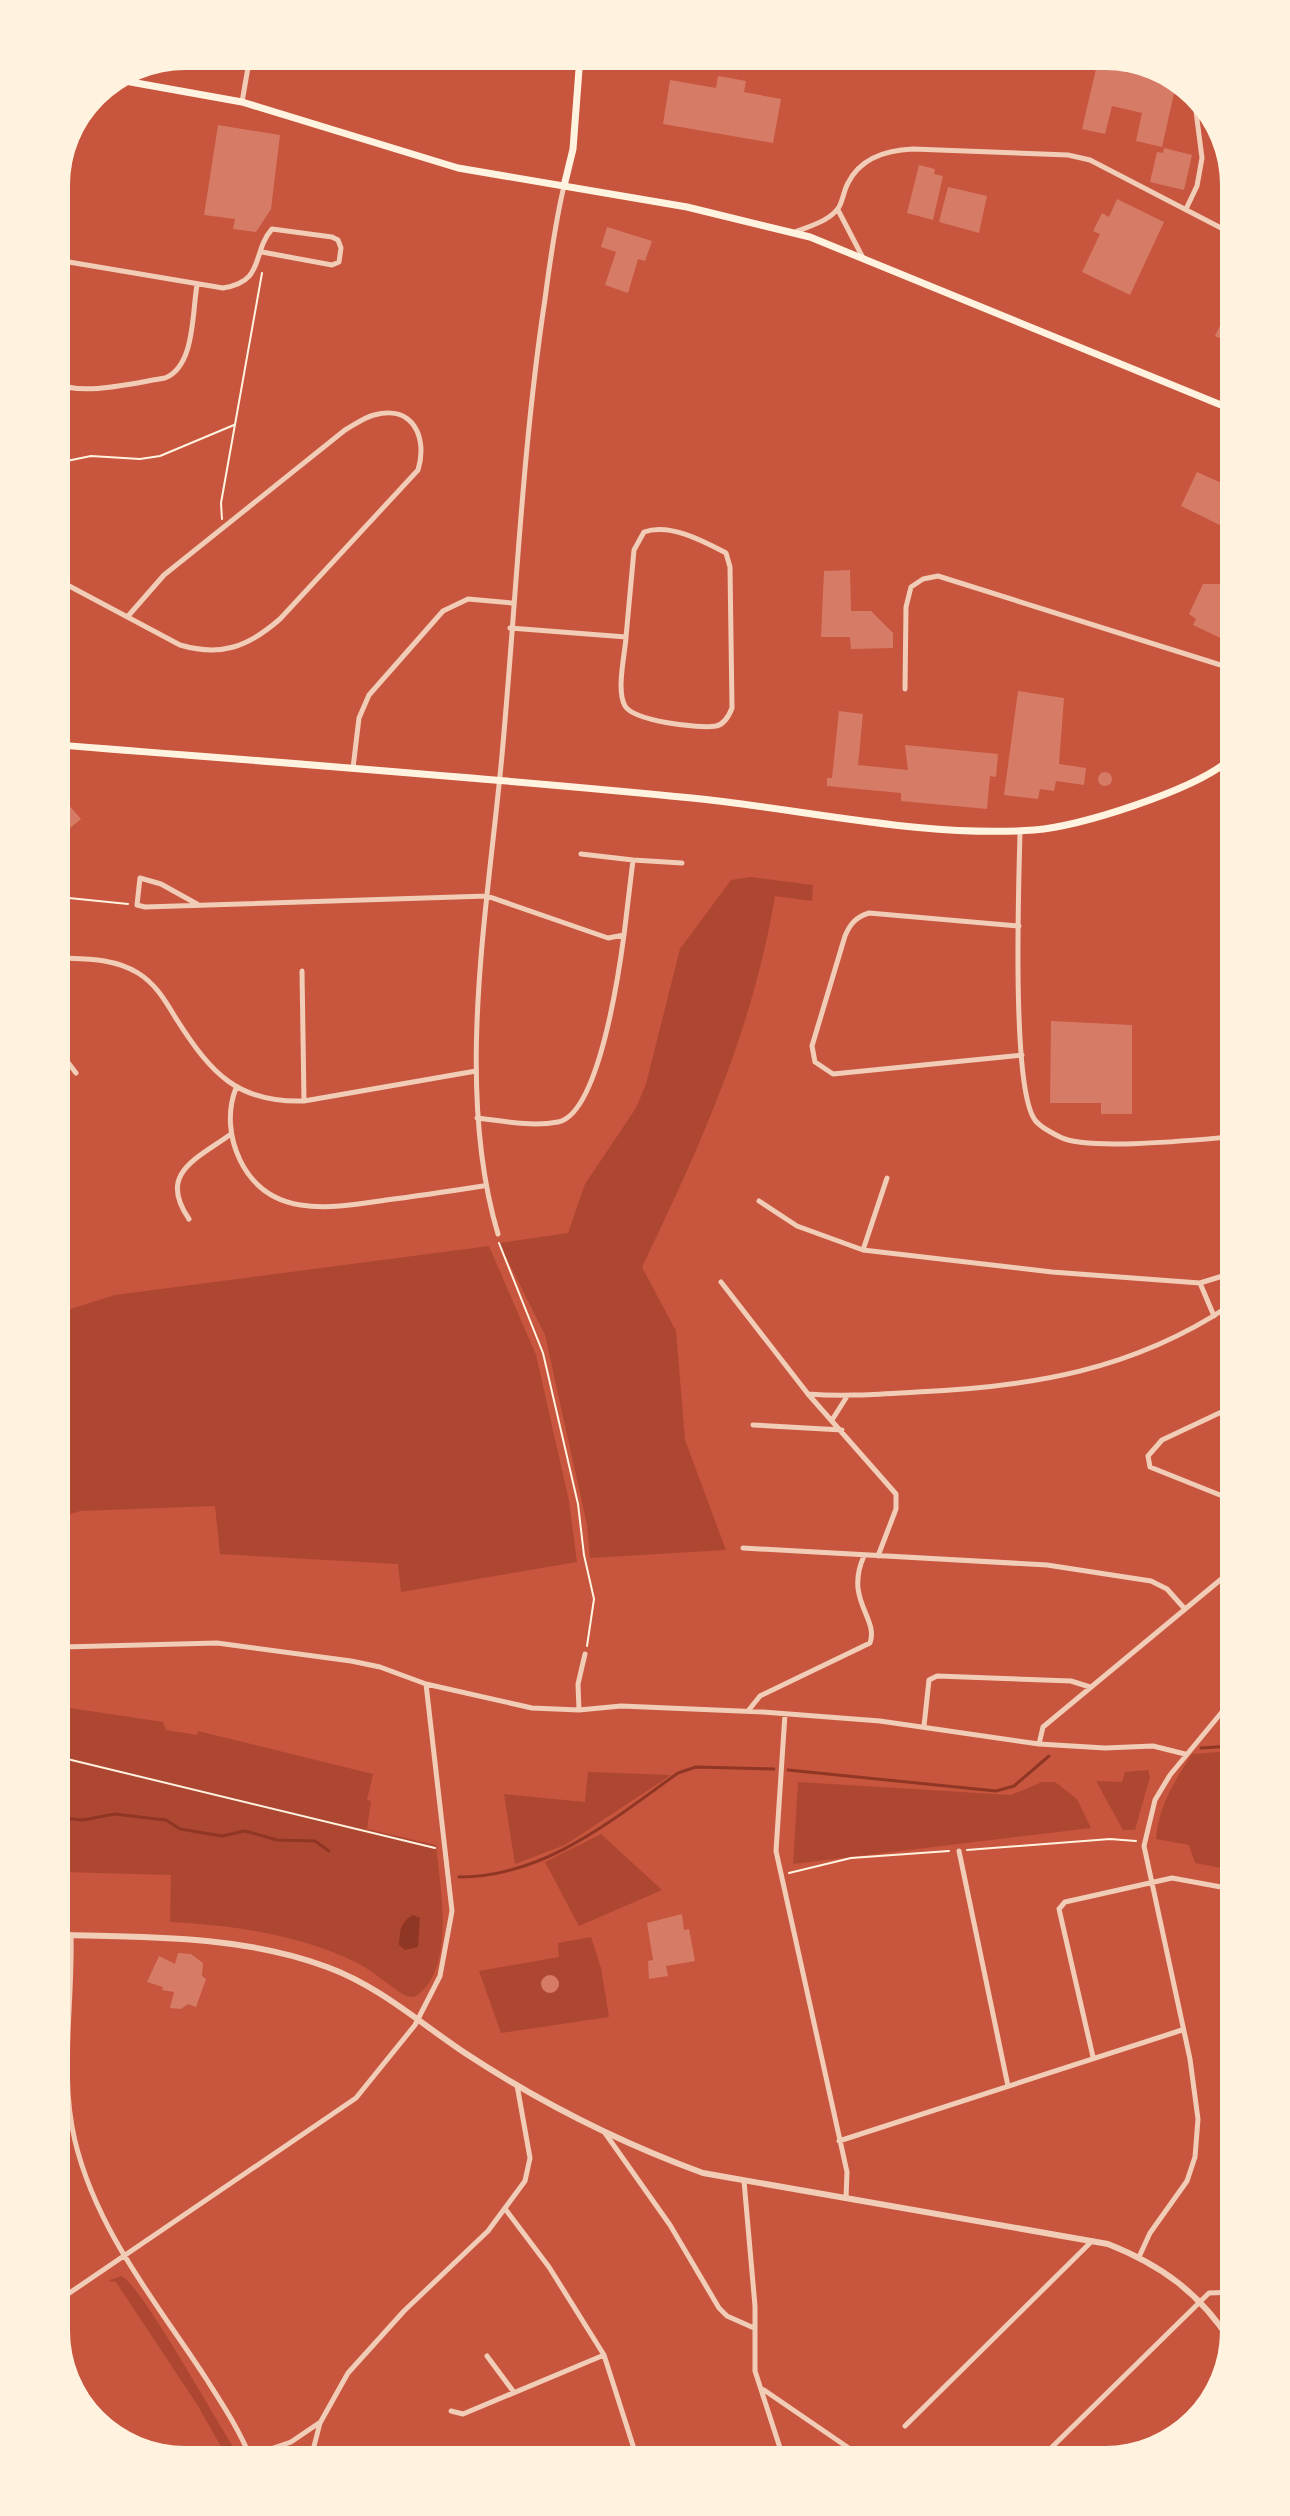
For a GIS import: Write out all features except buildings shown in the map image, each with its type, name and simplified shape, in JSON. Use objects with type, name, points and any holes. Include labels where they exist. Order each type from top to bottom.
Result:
[{"type":"main road","points":[[564,186],[573,149],[579,70]]},
{"type":"main road","points":[[134,83],[242,102],[451,166],[687,207],[794,233],[862,256],[1220,405]]},
{"type":"main road","points":[[70,746],[704,799],[936,827],[1020,831],[1058,826],[1140,804],[1220,765]]},
{"type":"street","points":[[242,102],[248,70]]},
{"type":"street","points":[[1186,209],[1197,186],[1202,158],[1197,116]]},
{"type":"street","points":[[794,233],[824,220],[838,209],[850,179],[864,164],[888,151],[913,149],[1068,155],[1115,171],[1220,227]]},
{"type":"street","points":[[498,1234],[483,1186],[477,1118],[476,1071],[487,896],[530,401],[554,230],[564,186]]},
{"type":"street","points":[[838,209],[842,223],[862,256]]},
{"type":"street","points":[[70,263],[223,288],[238,284],[254,272],[266,253],[267,234],[278,227],[336,238],[341,248],[336,264],[266,253]]},
{"type":"street","points":[[70,390],[165,378],[177,372],[185,356],[197,285]]},
{"type":"street","points":[[70,586],[180,645],[201,651],[231,649],[257,639],[280,619],[418,470],[425,449],[420,432],[397,416],[375,414],[345,430],[164,575],[129,615]]},
{"type":"street","points":[[667,530],[726,553],[730,567],[732,661],[732,708],[728,719],[717,726],[642,719],[630,712],[622,699],[626,637],[634,550],[644,532],[667,530]]},
{"type":"street","points":[[905,689],[906,607],[911,587],[923,579],[938,576],[1220,665]]},
{"type":"street","points":[[353,768],[359,718],[369,695],[443,611],[468,599],[512,603]]},
{"type":"street","points":[[510,628],[626,637]]},
{"type":"street","points":[[1020,831],[1022,1055],[1026,1100],[1035,1121],[1063,1139],[1142,1144],[1220,1138]]},
{"type":"street","points":[[581,854],[682,863]]},
{"type":"street","points":[[477,1118],[558,1122],[572,1116],[591,1079],[607,1032],[633,860]]},
{"type":"street","points":[[197,904],[161,884],[140,878],[137,905],[160,908],[197,904],[487,896],[608,938],[624,935]]},
{"type":"street","points":[[1019,926],[869,913],[862,916],[851,923],[845,936],[812,1046],[815,1062],[833,1074],[1022,1055]]},
{"type":"street","points":[[70,959],[112,962],[136,972],[156,987],[206,1063],[236,1088],[279,1102],[304,1101],[476,1071]]},
{"type":"street","points":[[302,971],[304,1101]]},
{"type":"street","points":[[70,1065],[76,1073]]},
{"type":"street","points":[[236,1088],[232,1099],[231,1134],[242,1164],[271,1196],[299,1206],[325,1209],[483,1186]]},
{"type":"street","points":[[189,1219],[175,1191],[178,1178],[186,1167],[231,1134]]},
{"type":"street","points":[[863,1250],[887,1178]]},
{"type":"street","points":[[759,1201],[797,1226],[863,1250],[1052,1272],[1200,1283],[1220,1277]]},
{"type":"street","points":[[721,1282],[808,1394],[843,1430],[896,1494],[896,1509],[878,1556]]},
{"type":"street","points":[[1200,1283],[1214,1316]]},
{"type":"street","points":[[808,1394],[847,1397],[1000,1389],[1068,1377],[1130,1357],[1220,1312]]},
{"type":"street","points":[[832,1420],[847,1397]]},
{"type":"street","points":[[1220,1413],[1162,1440],[1148,1456],[1150,1467],[1164,1476],[1220,1496]]},
{"type":"street","points":[[753,1425],[843,1430]]},
{"type":"street","points":[[743,1548],[1047,1565],[1151,1581],[1167,1589],[1184,1608]]},
{"type":"street","points":[[747,1712],[760,1696],[870,1643],[872,1628],[858,1601],[857,1570],[864,1556]]},
{"type":"street","points":[[1039,1744],[1043,1727],[1220,1580]]},
{"type":"street","points":[[70,1647],[217,1643],[351,1661],[380,1667],[426,1684],[532,1708],[579,1710],[621,1706],[785,1714],[924,1726],[1039,1744],[1105,1748],[1153,1746],[1185,1754]]},
{"type":"street","points":[[579,1710],[578,1684],[585,1654]]},
{"type":"street","points":[[924,1726],[925,1692],[929,1680],[937,1676],[1071,1681],[1090,1687]]},
{"type":"street","points":[[70,2293],[356,2098],[418,2020],[440,1976],[450,1933],[446,1850],[426,1684]]},
{"type":"street","points":[[785,1714],[776,1851],[847,2172],[846,2198]]},
{"type":"street","points":[[1139,2257],[1150,2233],[1187,2181],[1195,2157],[1198,2119],[1144,1846],[1155,1800],[1185,1754],[1220,1714]]},
{"type":"street","points":[[959,1851],[1008,2086]]},
{"type":"street","points":[[1093,2057],[1059,1909],[1065,1902],[1185,1878],[1220,1886]]},
{"type":"street","points":[[70,1935],[225,1943],[268,1951],[342,1973],[517,2084],[680,2165],[744,2181],[1093,2240],[1139,2257],[1180,2282],[1200,2301],[1220,2327]]},
{"type":"street","points":[[839,2141],[1182,2030]]},
{"type":"street","points":[[314,2446],[320,2423],[348,2373],[366,2350],[456,2264],[506,2210],[525,2181],[530,2158],[517,2084]]},
{"type":"street","points":[[70,2095],[75,2139],[94,2196],[124,2257],[226,2409],[245,2446]]},
{"type":"street","points":[[602,2128],[670,2225],[719,2308],[727,2316],[754,2328]]},
{"type":"street","points":[[744,2181],[755,2371],[780,2446]]},
{"type":"street","points":[[506,2210],[549,2267],[604,2355],[633,2446]]},
{"type":"street","points":[[905,2426],[1093,2240]]},
{"type":"street","points":[[1053,2446],[1200,2301],[1209,2293],[1220,2293]]},
{"type":"street","points":[[451,2411],[463,2414],[604,2355]]},
{"type":"street","points":[[487,2356],[513,2391]]},
{"type":"street","points":[[763,2389],[846,2446]]},
{"type":"street","points":[[281,2446],[320,2423]]},
{"type":"path","points":[[222,528],[221,503],[266,253]]},
{"type":"path","points":[[70,460],[91,456],[140,459],[160,456],[235,424]]},
{"type":"path","points":[[70,898],[137,905]]},
{"type":"path","points":[[498,1234],[543,1353],[578,1504],[594,1599],[585,1654]]},
{"type":"path","points":[[70,1760],[446,1850]]},
{"type":"shaded area","points":[[751,877],[813,885],[812,901],[775,896],[739,1040],[704,1132],[642,1267],[676,1331],[685,1440],[726,1550],[590,1558],[587,1525],[545,1335],[499,1243],[568,1233],[585,1184],[636,1108],[646,1084],[680,949],[731,880]]},
{"type":"shaded area","points":[[489,1246],[536,1355],[569,1501],[577,1562],[401,1592],[398,1564],[220,1554],[215,1506],[80,1511],[70,1514],[70,1309],[115,1295]]},
{"type":"shaded area","points":[[70,1708],[163,1722],[166,1730],[197,1735],[198,1731],[373,1774],[367,1800],[371,1801],[367,1829],[436,1845],[443,1927],[436,1969],[427,1985],[414,1997],[406,1996],[361,1965],[316,1946],[243,1929],[170,1922],[171,1875],[70,1872]]},
{"type":"shaded area","points":[[1220,1752],[1220,1868],[1195,1863],[1189,1845],[1156,1839],[1164,1805],[1192,1754]]},
{"type":"shaded area","points":[[1148,1770],[1150,1777],[1135,1830],[1123,1830],[1096,1781],[1122,1782],[1125,1772]]},
{"type":"shaded area","points":[[588,1772],[671,1775],[565,1845],[515,1864],[504,1794],[585,1802]]},
{"type":"shaded area","points":[[798,1782],[1011,1795],[1042,1782],[1055,1782],[1077,1799],[1091,1828],[793,1864]]},
{"type":"shaded area","points":[[601,1834],[662,1890],[579,1926],[545,1862]]},
{"type":"shaded area","points":[[413,1915],[420,1918],[418,1947],[405,1950],[399,1945],[400,1931],[405,1921]]},
{"type":"shaded area","points":[[591,1937],[601,1968],[609,2017],[501,2033],[479,1971],[559,1957],[558,1943]]},
{"type":"shaded area","points":[[121,2276],[146,2304],[233,2446],[221,2446],[198,2406],[116,2282],[108,2281]]},
{"type":"waterway","points":[[1201,1748],[1220,1747]]},
{"type":"waterway","points":[[788,1770],[996,1791],[1014,1786],[1049,1756]]},
{"type":"waterway","points":[[459,1877],[490,1874],[549,1856],[602,1827],[678,1773],[696,1767],[774,1769]]},
{"type":"waterway","points":[[70,1819],[83,1820],[115,1814],[166,1820],[180,1829],[222,1836],[245,1831],[277,1840],[315,1841],[329,1851]]}]
